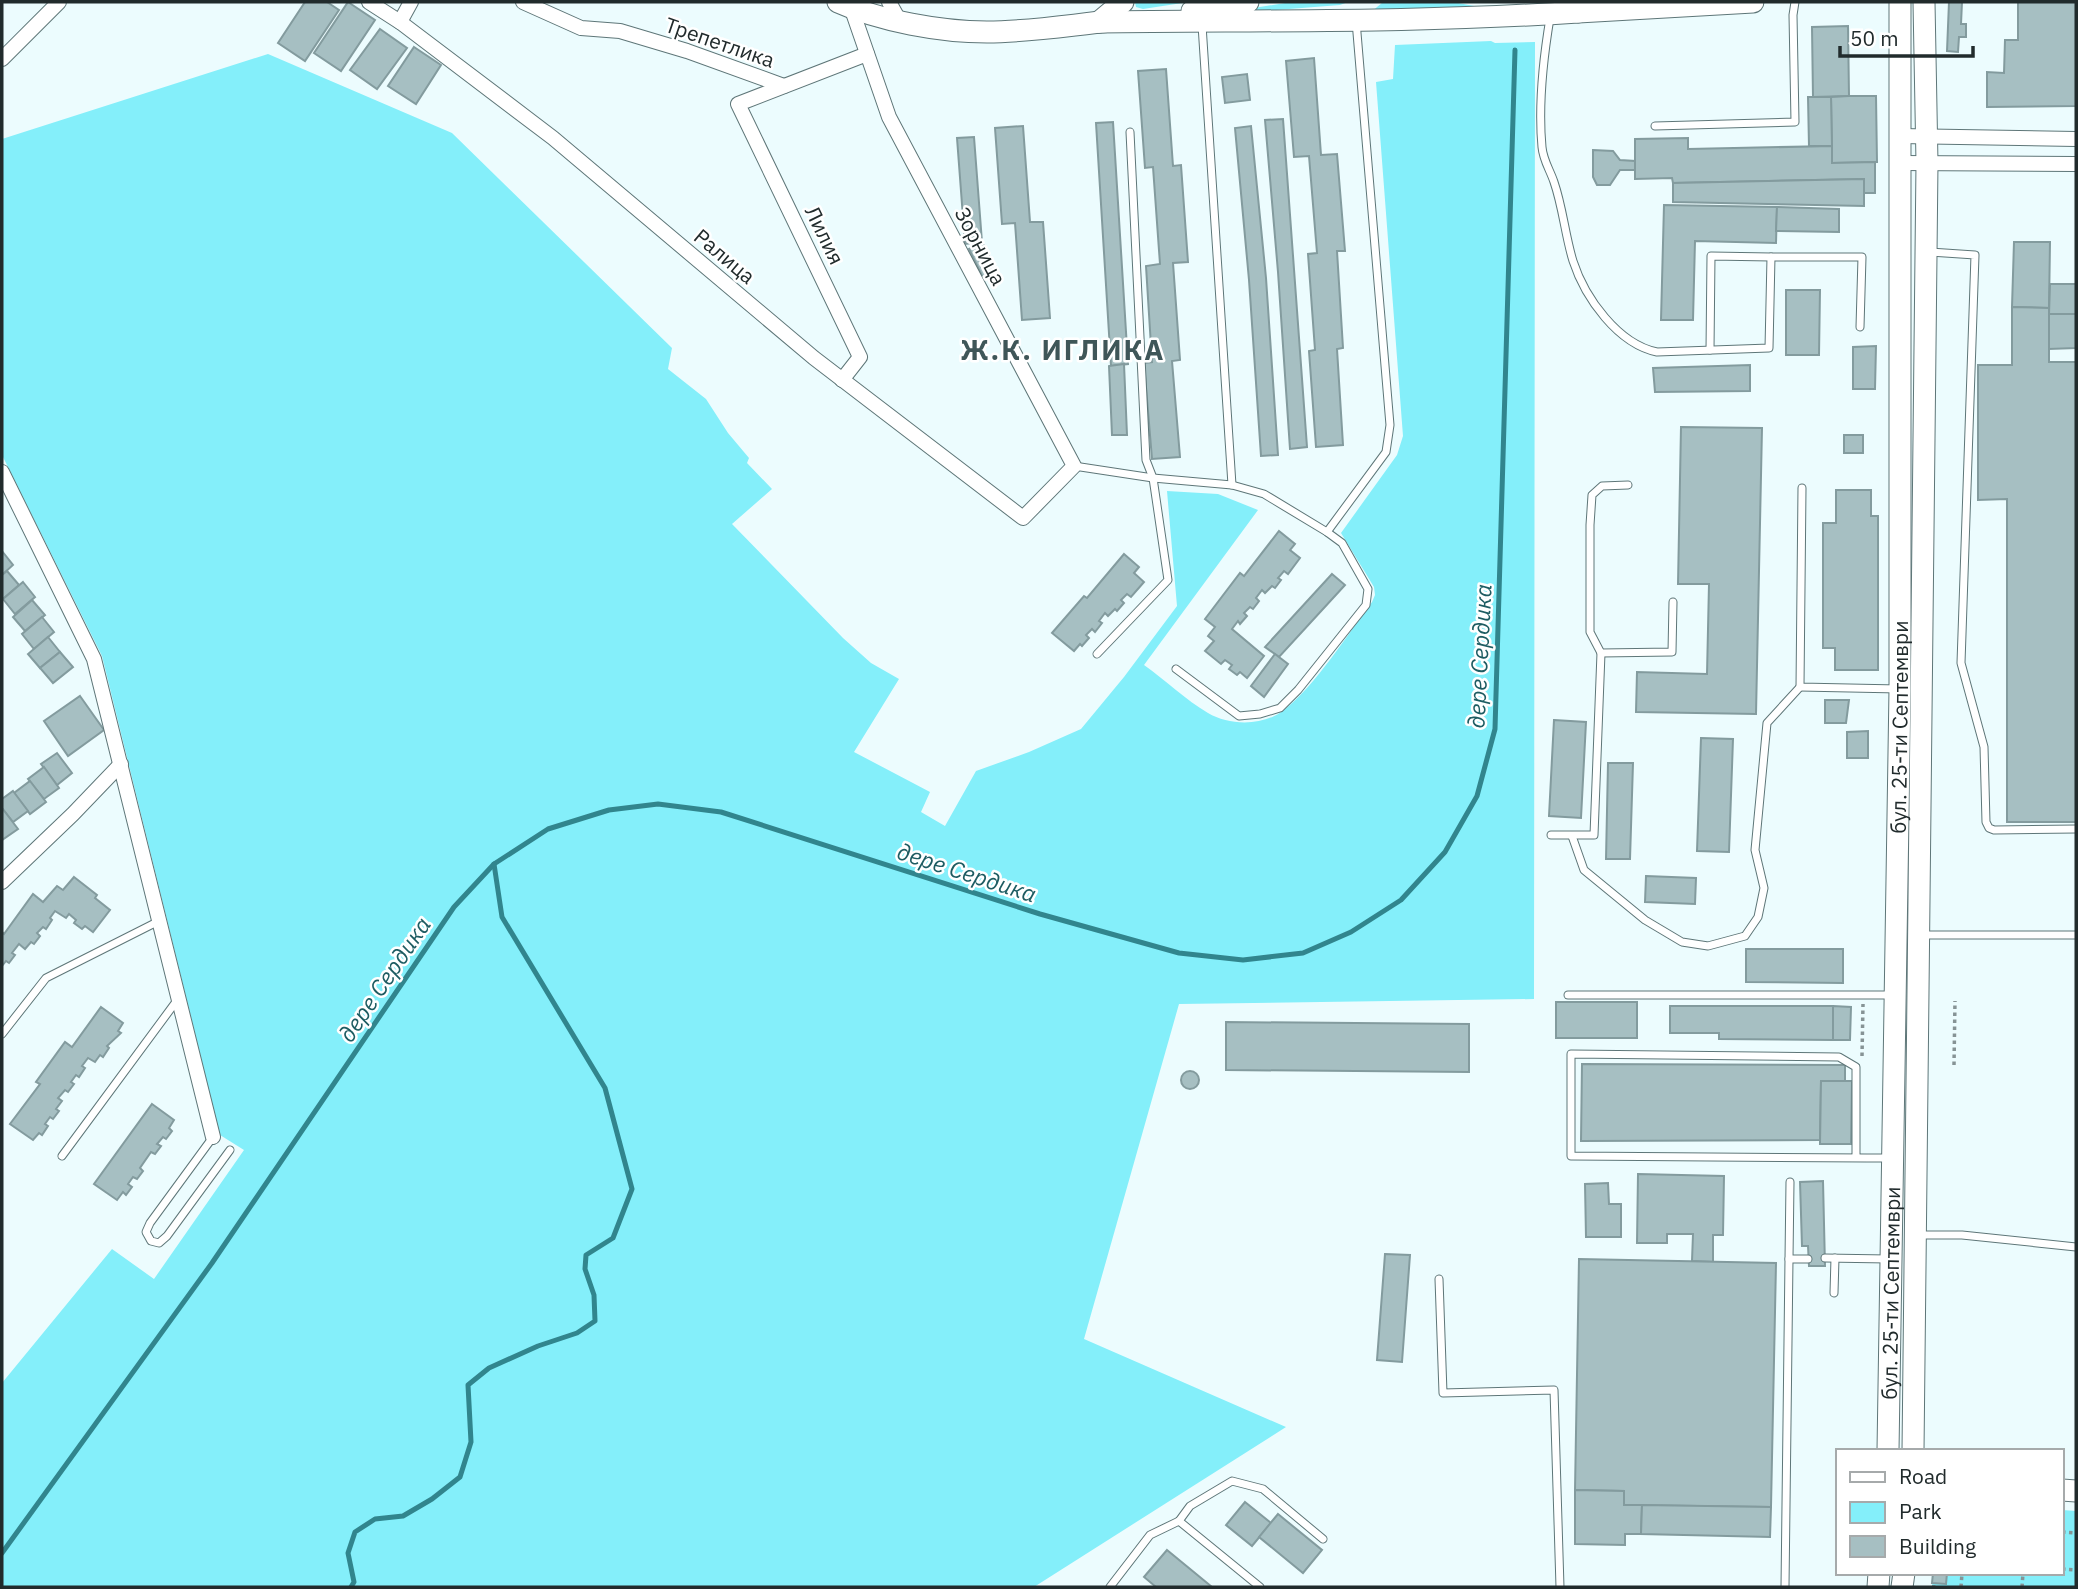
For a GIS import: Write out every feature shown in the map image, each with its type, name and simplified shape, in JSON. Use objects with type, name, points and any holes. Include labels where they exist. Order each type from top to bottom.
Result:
[{"type":"main road","points":[[1099,22],[1123,2]]},
{"type":"main road","points":[[845,5],[894,11],[941,28],[985,32],[1162,16],[1248,2]]},
{"type":"main road","points":[[1318,22],[1359,12],[1373,2]]},
{"type":"main road","points":[[1494,2],[1578,12]]},
{"type":"main road","points":[[1099,22],[1318,22],[1491,18],[1753,2]]},
{"type":"main road","name":"бул. 25-ти Септември","points":[[1888,1449],[1900,689],[1900,2]]},
{"type":"main road","name":"бул. 25-ти Септември","points":[[1913,1449],[1927,163],[1924,2]]},
{"type":"street","points":[[2,59],[58,2]]},
{"type":"street","name":"Ралица","points":[[369,2],[400,22],[553,138],[842,380],[1023,518],[1074,466]]},
{"type":"street","points":[[400,22],[411,2]]},
{"type":"street","name":"Трепетлика","points":[[523,2],[581,28],[620,30],[784,86]]},
{"type":"street","name":"Зорница","points":[[845,5],[867,54],[889,117],[1074,466]]},
{"type":"street","name":"Трепетлика","points":[[738,104],[867,54]]},
{"type":"street","name":"Лилия","points":[[738,104],[860,357],[842,380]]},
{"type":"street","points":[[1900,136],[2076,139]]},
{"type":"street","points":[[1900,163],[2076,164]]},
{"type":"street","points":[[2,472],[94,659],[212,1137]]},
{"type":"street","points":[[2,882],[121,764]]},
{"type":"lane","points":[[1655,126],[1795,122],[1793,15],[1796,2]]},
{"type":"lane","points":[[1550,13],[1544,55],[1542,149],[1554,182],[1574,263],[1590,296],[1610,323],[1630,341],[1645,350],[1657,352],[1769,348],[1771,257]]},
{"type":"lane","points":[[1327,532],[1386,452],[1390,425],[1356,20]]},
{"type":"lane","points":[[1202,21],[1232,485]]},
{"type":"lane","points":[[1097,654],[1168,580],[1153,478],[1146,460],[1130,132]]},
{"type":"lane","points":[[1925,252],[1975,255],[1961,663],[1984,747],[1986,822],[1989,828],[1994,830],[2076,830]]},
{"type":"lane","points":[[1710,350],[1711,256],[1861,257],[1860,327]]},
{"type":"lane","points":[[1074,466],[1153,478],[1232,485],[1264,495],[1342,543],[1359,569],[1368,589],[1366,605],[1298,690],[1280,708],[1239,716],[1176,668]]},
{"type":"lane","points":[[1551,835],[1594,835],[1601,653],[1590,632],[1592,495],[1602,486],[1628,485]]},
{"type":"lane","points":[[1572,836],[1584,870],[1645,920],[1682,942],[1707,946],[1745,936],[1758,917],[1764,888],[1755,850],[1767,723],[1800,687],[1802,488]]},
{"type":"lane","points":[[1601,653],[1672,652],[1673,603]]},
{"type":"lane","points":[[1800,687],[1900,689]]},
{"type":"lane","points":[[2,1034],[46,978],[160,921]]},
{"type":"lane","points":[[1918,934],[2076,935]]},
{"type":"lane","points":[[1568,995],[1896,996]]},
{"type":"lane","points":[[62,1156],[179,999]]},
{"type":"lane","points":[[1856,1158],[1856,1067],[1839,1057],[1570,1054],[1571,1156],[1856,1158],[1894,1158]]},
{"type":"lane","points":[[212,1137],[150,1223],[146,1232],[151,1241],[159,1243],[167,1236],[230,1150]]},
{"type":"lane","points":[[1785,1587],[1790,1182]]},
{"type":"lane","points":[[1915,1235],[1962,1235],[2076,1248]]},
{"type":"lane","points":[[1825,1258],[1892,1259]]},
{"type":"lane","points":[[1834,1293],[1835,1258]]},
{"type":"lane","points":[[1789,1259],[1808,1259]]},
{"type":"lane","points":[[1439,1279],[1443,1393],[1554,1390],[1560,1587]]},
{"type":"lane","points":[[1110,1587],[1150,1535],[1179,1521],[1190,1506],[1232,1482],[1263,1489],[1322,1539]]},
{"type":"lane","points":[[1179,1521],[1261,1587]]},
{"type":"path","points":[[1954,1065],[1955,1001]]},
{"type":"path","points":[[1863,1009],[1863,1042]]},
{"type":"green space","points":[[1135,2],[1189,2],[1143,9],[1136,7]]},
{"type":"green space","points":[[1291,2],[1348,2],[1340,5],[1211,15]]},
{"type":"green space","points":[[1383,2],[1453,2],[1490,9],[1370,13]]},
{"type":"green space","points":[[1535,42],[1534,999],[1179,1004],[1084,1339],[1286,1427],[1034,1587],[2,1587],[2,1383],[112,1249],[154,1279],[244,1150],[220,1135],[102,656],[2,455],[2,139],[268,54],[452,133],[672,348],[668,369],[706,399],[728,433],[749,458],[747,463],[772,489],[732,524],[843,638],[871,663],[899,679],[854,752],[930,792],[921,812],[945,826],[976,771],[1081,729],[1177,606],[1167,491],[1218,494],[1258,510],[1144,665],[1208,713],[1226,720],[1247,722],[1267,719],[1284,710],[1319,674],[1372,602],[1374,587],[1341,533],[1397,455],[1403,436],[1376,82],[1393,79],[1395,45]]},
{"type":"green space","points":[[2064,1510],[2076,1511],[2076,1587],[1932,1587],[1933,1575],[2064,1575]]},
{"type":"building","points":[[305,2],[327,2],[339,10],[305,61],[278,43]]},
{"type":"building","points":[[348,2],[375,20],[341,71],[314,53]]},
{"type":"building","points":[[1949,2],[1962,2],[1961,24],[1966,24],[1966,37],[1959,37],[1958,52],[1947,51]]},
{"type":"building","points":[[2018,2],[2076,2],[2076,106],[1987,107],[1987,72],[2004,73],[2005,40],[2018,40]]},
{"type":"building","points":[[1848,26],[1849,96],[1813,97],[1812,27]]},
{"type":"building","points":[[380,29],[407,48],[377,89],[350,70]]},
{"type":"building","points":[[414,47],[441,65],[416,104],[388,86]]},
{"type":"building","points":[[1314,58],[1321,155],[1337,154],[1345,251],[1337,251],[1343,348],[1337,349],[1343,445],[1316,447],[1309,351],[1315,350],[1308,254],[1317,253],[1309,156],[1294,157],[1286,61]]},
{"type":"building","points":[[1166,69],[1173,166],[1181,165],[1188,262],[1173,263],[1180,360],[1172,361],[1180,457],[1152,459],[1144,363],[1152,362],[1146,266],[1160,264],[1153,167],[1145,168],[1138,71]]},
{"type":"building","points":[[1247,74],[1250,100],[1225,103],[1222,77]]},
{"type":"building","points":[[1876,96],[1877,162],[1832,163],[1831,97]]},
{"type":"building","points":[[1808,97],[1831,97],[1832,146],[1809,146]]},
{"type":"building","points":[[1283,119],[1307,447],[1290,449],[1265,120]]},
{"type":"building","points":[[1113,122],[1128,364],[1111,366],[1096,123]]},
{"type":"building","points":[[1023,126],[1030,222],[1043,222],[1050,318],[1022,320],[1015,223],[1002,224],[995,128]]},
{"type":"building","points":[[1251,126],[1266,278],[1278,455],[1261,456],[1235,128]]},
{"type":"building","points":[[974,137],[982,242],[965,244],[957,138]]},
{"type":"building","points":[[1688,138],[1688,149],[1832,146],[1832,163],[1875,162],[1875,193],[1864,193],[1864,179],[1673,183],[1672,178],[1635,179],[1635,139]]},
{"type":"building","points":[[1593,150],[1613,151],[1620,160],[1635,161],[1635,170],[1620,170],[1610,185],[1597,185],[1593,177]]},
{"type":"building","points":[[1864,179],[1864,206],[1673,202],[1673,183]]},
{"type":"building","points":[[1664,205],[1777,207],[1776,243],[1695,241],[1693,320],[1661,320]]},
{"type":"building","points":[[1777,207],[1839,209],[1839,232],[1776,231]]},
{"type":"building","points":[[982,242],[996,271],[983,278],[969,249]]},
{"type":"building","points":[[2014,242],[2050,242],[2049,308],[2012,307]]},
{"type":"building","points":[[2050,284],[2076,284],[2076,314],[2049,314]]},
{"type":"building","points":[[1786,290],[1820,290],[1819,355],[1786,355]]},
{"type":"building","points":[[2012,307],[2049,308],[2049,362],[2076,362],[2076,822],[2007,822],[2007,499],[1978,500],[1978,365],[2012,365]]},
{"type":"building","points":[[2049,314],[2076,314],[2076,348],[2049,349]]},
{"type":"building","points":[[1876,346],[1875,389],[1853,389],[1853,347]]},
{"type":"building","points":[[1124,364],[1127,435],[1112,435],[1109,366]]},
{"type":"building","points":[[1750,365],[1750,391],[1655,392],[1653,368]]},
{"type":"building","points":[[1681,427],[1762,428],[1756,714],[1636,712],[1637,672],[1707,674],[1709,584],[1678,584]]},
{"type":"building","points":[[1844,435],[1863,435],[1863,453],[1844,453]]},
{"type":"building","points":[[1836,490],[1871,490],[1871,516],[1878,516],[1878,670],[1835,670],[1835,648],[1823,648],[1823,523],[1836,523]]},
{"type":"building","points":[[1279,531],[1295,544],[1290,550],[1300,558],[1288,574],[1284,571],[1278,578],[1281,580],[1275,588],[1272,586],[1265,593],[1262,590],[1253,609],[1250,607],[1244,613],[1247,616],[1240,624],[1238,621],[1232,629],[1264,656],[1247,678],[1240,672],[1237,675],[1229,669],[1232,665],[1225,660],[1221,664],[1205,651],[1214,641],[1208,636],[1215,627],[1205,619],[1240,573],[1244,576]]},
{"type":"building","points":[[2,551],[13,565],[2,575]]},
{"type":"building","points":[[1124,554],[1139,567],[1134,573],[1144,582],[1131,597],[1127,594],[1121,600],[1124,603],[1117,611],[1115,609],[1108,616],[1105,613],[1095,632],[1092,629],[1086,635],[1089,638],[1074,651],[1052,633],[1084,596],[1087,598]]},
{"type":"building","points":[[7,571],[19,585],[2,600],[2,575]]},
{"type":"building","points":[[1332,574],[1345,585],[1279,657],[1265,647]]},
{"type":"building","points":[[23,582],[35,597],[15,614],[3,599]]},
{"type":"building","points":[[32,600],[45,615],[25,631],[13,617]]},
{"type":"building","points":[[42,617],[54,632],[34,649],[22,634]]},
{"type":"building","points":[[48,637],[60,652],[40,668],[28,654]]},
{"type":"building","points":[[60,652],[73,667],[53,683],[40,668]]},
{"type":"building","points":[[1275,654],[1288,664],[1264,697],[1251,686]]},
{"type":"building","points":[[80,696],[104,730],[68,756],[44,721]]},
{"type":"building","points":[[1825,700],[1849,700],[1846,723],[1825,723]]},
{"type":"building","points":[[1554,720],[1586,722],[1581,818],[1549,816]]},
{"type":"building","points":[[1868,731],[1868,758],[1847,758],[1847,732]]},
{"type":"building","points":[[1701,738],[1733,739],[1729,852],[1697,851]]},
{"type":"building","points":[[57,753],[72,773],[57,785],[41,764]]},
{"type":"building","points":[[1608,763],[1633,763],[1630,859],[1606,859]]},
{"type":"building","points":[[44,767],[59,788],[44,799],[28,779]]},
{"type":"building","points":[[30,781],[46,802],[30,814],[14,793]]},
{"type":"building","points":[[13,791],[28,811],[13,822],[2,808],[2,799]]},
{"type":"building","points":[[2,808],[18,829],[2,840]]},
{"type":"building","points":[[1646,876],[1696,878],[1695,904],[1645,902]]},
{"type":"building","points":[[74,877],[97,895],[95,898],[110,910],[93,932],[74,923],[76,920],[69,914],[66,918],[55,911],[46,929],[43,927],[37,933],[40,936],[34,944],[31,942],[25,949],[19,944],[9,963],[6,961],[2,966],[2,932],[4,934],[33,894],[43,902],[57,886],[63,890]]},
{"type":"building","points":[[1746,949],[1843,949],[1843,983],[1746,982]]},
{"type":"building","points":[[1556,1002],[1637,1002],[1637,1038],[1556,1038]]},
{"type":"building","points":[[1670,1006],[1833,1006],[1833,1040],[1719,1039],[1719,1033],[1670,1033]]},
{"type":"building","points":[[1833,1006],[1851,1007],[1850,1040],[1833,1040]]},
{"type":"building","points":[[101,1007],[123,1023],[118,1031],[121,1033],[107,1046],[109,1048],[103,1057],[100,1055],[95,1062],[88,1058],[79,1077],[76,1075],[71,1082],[74,1084],[68,1092],[65,1090],[58,1098],[62,1101],[56,1109],[59,1111],[45,1124],[48,1126],[42,1135],[39,1133],[33,1140],[10,1124],[40,1084],[36,1082],[65,1042],[72,1047]]},
{"type":"building","points":[[1226,1022],[1469,1024],[1469,1072],[1226,1070]]},
{"type":"building","points":[[1582,1064],[1845,1065],[1845,1081],[1821,1081],[1820,1140],[1581,1141]]},
{"type":"building","points":[[1190,1071],[1196,1074],[1199,1080],[1196,1086],[1190,1089],[1184,1086],[1181,1080],[1184,1074]]},
{"type":"building","points":[[1821,1081],[1852,1081],[1851,1144],[1820,1144]]},
{"type":"building","points":[[152,1104],[174,1120],[169,1128],[172,1131],[166,1139],[163,1137],[157,1144],[161,1146],[155,1154],[151,1152],[140,1168],[143,1171],[137,1179],[133,1177],[128,1184],[132,1187],[126,1195],[123,1192],[117,1200],[94,1184]]},
{"type":"building","points":[[1638,1174],[1724,1176],[1723,1235],[1713,1235],[1713,1262],[1692,1261],[1693,1234],[1667,1234],[1667,1243],[1637,1243]]},
{"type":"building","points":[[1823,1181],[1825,1266],[1809,1266],[1808,1246],[1802,1246],[1800,1182]]},
{"type":"building","points":[[1608,1183],[1609,1204],[1621,1204],[1621,1237],[1586,1237],[1585,1184]]},
{"type":"building","points":[[1385,1254],[1410,1255],[1402,1362],[1377,1360]]},
{"type":"building","points":[[1579,1259],[1776,1263],[1771,1507],[1624,1505],[1624,1491],[1575,1490]]},
{"type":"building","points":[[1575,1490],[1624,1491],[1624,1505],[1642,1505],[1641,1534],[1625,1534],[1625,1545],[1575,1544]]},
{"type":"building","points":[[1245,1502],[1271,1523],[1252,1546],[1226,1525]]},
{"type":"building","points":[[1642,1505],[1771,1507],[1770,1537],[1641,1534]]},
{"type":"building","points":[[1278,1514],[1322,1550],[1303,1573],[1259,1537]]},
{"type":"building","points":[[1167,1550],[1212,1587],[1156,1587],[1144,1577]]},
{"type":"building","points":[[1933,1575],[1947,1575],[1946,1584],[1932,1583]]},
{"type":"waterway","name":"дере Сердика","points":[[2,1553],[212,1263],[454,907],[494,864],[548,829],[609,810],[658,804],[721,812],[1040,914],[1179,953],[1243,960],[1303,953],[1351,932],[1401,900],[1445,852],[1477,796],[1495,729],[1515,50]]},
{"type":"waterway","points":[[351,1587],[354,1582],[348,1553],[355,1532],[375,1519],[403,1516],[432,1499],[460,1477],[471,1442],[468,1385],[489,1368],[538,1346],[577,1333],[595,1321],[594,1295],[585,1269],[586,1255],[613,1238],[632,1189],[605,1088],[502,917],[494,864]]},
{"type":"district","name":"Ж.К. ИГЛИКА","points":[[1063,349]]}]
